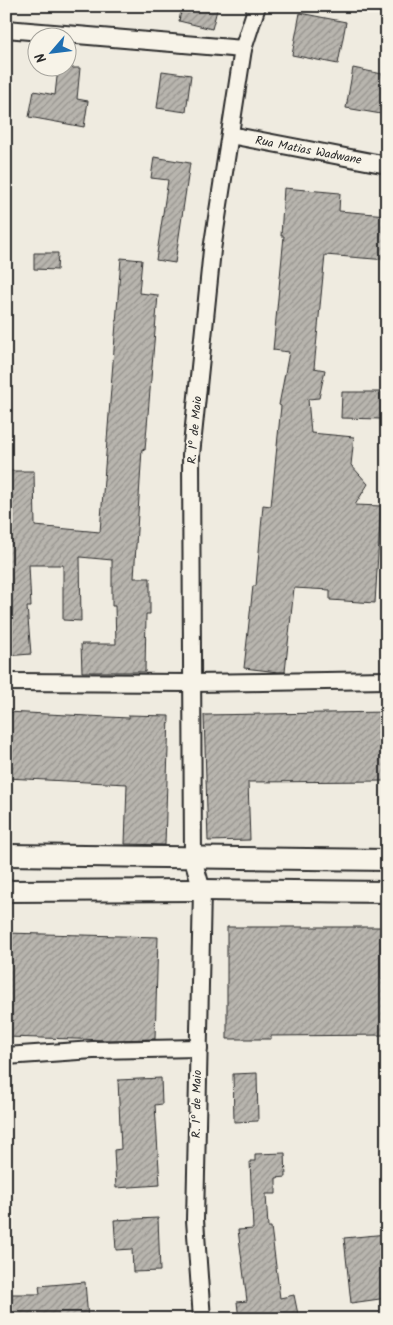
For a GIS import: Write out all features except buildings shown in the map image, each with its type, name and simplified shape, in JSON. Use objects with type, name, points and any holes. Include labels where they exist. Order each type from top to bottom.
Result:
[{"type":"street","name":"R. 1º de Maio","points":[[202,1319],[195,1220],[202,890],[193,859],[191,455],[212,250],[244,49],[257,6]]},
{"type":"street","points":[[6,28],[244,49]]},
{"type":"street","name":"Rua Matias Wadwane","points":[[230,135],[387,165]]},
{"type":"street","points":[[6,682],[193,683],[387,680]]},
{"type":"street","points":[[6,855],[193,859],[387,860]]},
{"type":"street","points":[[6,891],[202,890],[387,892]]},
{"type":"street","points":[[6,1056],[93,1050],[199,1048]]}]
